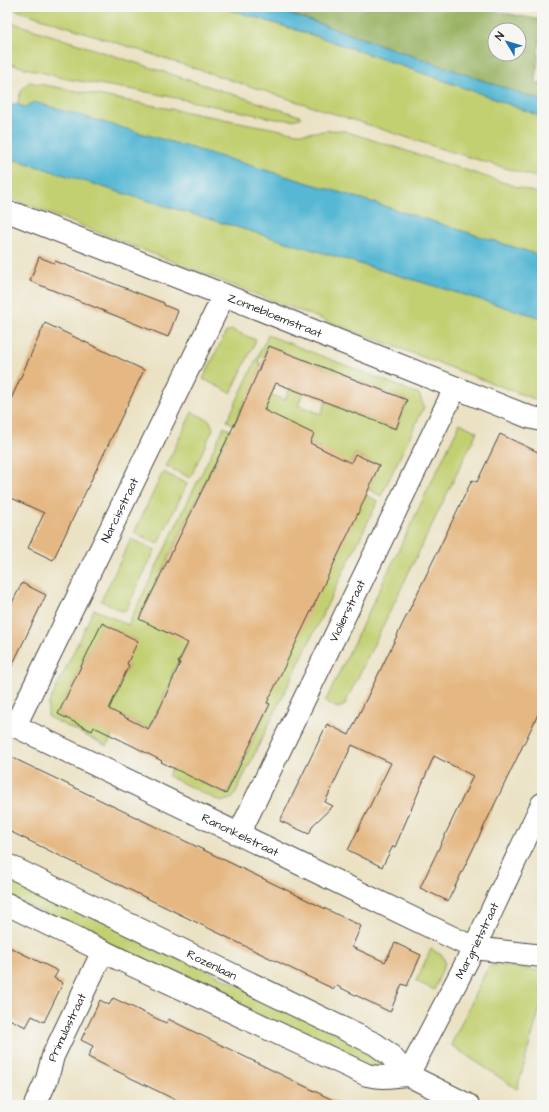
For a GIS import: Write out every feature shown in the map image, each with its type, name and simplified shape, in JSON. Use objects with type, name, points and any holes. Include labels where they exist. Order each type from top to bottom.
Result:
[{"type":"street","name":"Zonnebloemstraat","points":[[7,213],[15,214],[224,295],[529,417],[542,420]]},
{"type":"street","name":"Narcisstraat","points":[[11,724],[224,295]]},
{"type":"street","name":"Violierstraat","points":[[239,834],[455,388]]},
{"type":"street","name":"Ranonkelstraat","points":[[11,724],[474,948],[542,956]]},
{"type":"street","name":"Margrietstraat","points":[[408,1076],[474,948],[542,804]]},
{"type":"street","name":"Rozenlaan","points":[[7,865],[375,1044],[389,1054],[408,1076],[468,1105]]},
{"type":"street","points":[[7,904],[103,951],[367,1075],[386,1078],[408,1076]]},
{"type":"street","name":"Primulastraat","points":[[35,1105],[47,1079],[53,1056],[103,951]]},
{"type":"green space","points":[[7,7],[222,7],[322,38],[479,93],[542,117],[542,179],[439,148]]},
{"type":"green space","points":[[266,7],[474,7],[541,20],[536,83],[542,84],[542,101],[315,22]]},
{"type":"green space","points":[[7,21],[297,115],[301,118],[292,120],[276,119],[147,92],[67,79],[14,65],[7,61]]},
{"type":"green space","points":[[29,82],[297,133],[333,130],[345,131],[542,195],[542,256],[365,200],[182,145],[17,104],[22,89]]},
{"type":"green space","points":[[7,157],[122,193],[542,318],[542,402],[263,297],[8,197],[13,185],[7,183]]},
{"type":"green space","points":[[232,330],[256,340],[231,393],[203,379],[226,332]]},
{"type":"green space","points":[[268,335],[419,394],[424,407],[381,496],[368,489],[379,465],[355,454],[344,478],[314,463],[321,448],[312,444],[257,436],[269,412],[245,400],[234,425],[227,421]],"holes":[[[268,346],[407,400],[396,429],[326,402],[321,414],[298,405],[303,393],[290,388],[285,400],[266,393],[257,374],[261,364],[258,362],[261,356],[263,357]]]},
{"type":"green space","points":[[192,412],[210,421],[213,429],[190,478],[166,466]]},
{"type":"green space","points":[[460,423],[477,432],[344,706],[338,708],[325,702]]},
{"type":"green space","points":[[224,427],[296,462],[253,452],[226,439],[150,596],[189,640],[171,677],[191,688],[184,693],[169,686],[163,698],[178,706],[174,715],[159,708],[150,725],[163,736],[122,716],[107,746],[48,717],[48,705],[94,609],[128,625]],"holes":[[[102,624],[138,641],[116,659],[129,665],[125,674],[105,681],[92,730],[58,714]]]},
{"type":"green space","points":[[163,472],[187,484],[158,544],[134,533]]},
{"type":"green space","points":[[329,478],[378,501],[233,798],[221,802],[168,776]],"holes":[[[242,691],[270,704],[227,794],[199,781]]]},
{"type":"green space","points":[[131,539],[155,550],[126,610],[122,611],[101,601]]},
{"type":"green space","points":[[7,873],[371,1050],[381,1061],[380,1065],[371,1069],[7,895]]},
{"type":"green space","points":[[431,949],[443,956],[445,963],[434,990],[416,981]]},
{"type":"green space","points":[[497,965],[542,971],[542,1001],[517,1089],[451,1045],[486,971],[490,966]]},
{"type":"water","points":[[222,7],[266,7],[315,22],[542,101],[542,117],[479,93],[322,38]]},
{"type":"water","points":[[34,102],[365,200],[542,256],[542,318],[122,193],[7,157],[7,103],[25,107]]},
{"type":"building","points":[[39,257],[54,263],[55,261],[164,303],[164,305],[178,311],[168,337],[30,281]]},
{"type":"building","points":[[45,323],[144,370],[53,560],[28,548],[44,513],[7,496],[7,408]]},
{"type":"building","points":[[269,346],[407,400],[396,429],[276,383],[264,410],[314,434],[310,443],[351,463],[355,454],[379,465],[362,505],[267,703],[270,704],[226,794],[94,727],[92,731],[58,714],[102,623],[138,641],[109,709],[148,729],[160,708],[180,663],[178,663],[188,643],[139,619],[240,413]]},
{"type":"building","points":[[500,434],[542,454],[542,706],[448,901],[420,888],[473,776],[434,756],[395,847],[393,846],[382,867],[348,850],[391,763],[352,745],[325,802],[333,806],[313,825],[309,834],[280,821],[327,724],[349,735],[472,480],[477,482]]},
{"type":"building","points":[[22,583],[46,595],[7,676],[7,613]]},
{"type":"building","points":[[7,755],[361,926],[352,947],[385,962],[395,943],[421,955],[407,986],[402,984],[390,1012],[335,985],[334,989],[321,983],[7,830]]},
{"type":"building","points":[[7,946],[58,971],[54,978],[63,983],[44,1022],[32,1016],[26,1027],[7,1018]]},
{"type":"building","points":[[113,998],[166,1023],[168,1019],[343,1105],[186,1105],[88,1057],[93,1046],[81,1040],[100,1000],[109,1005]]}]
